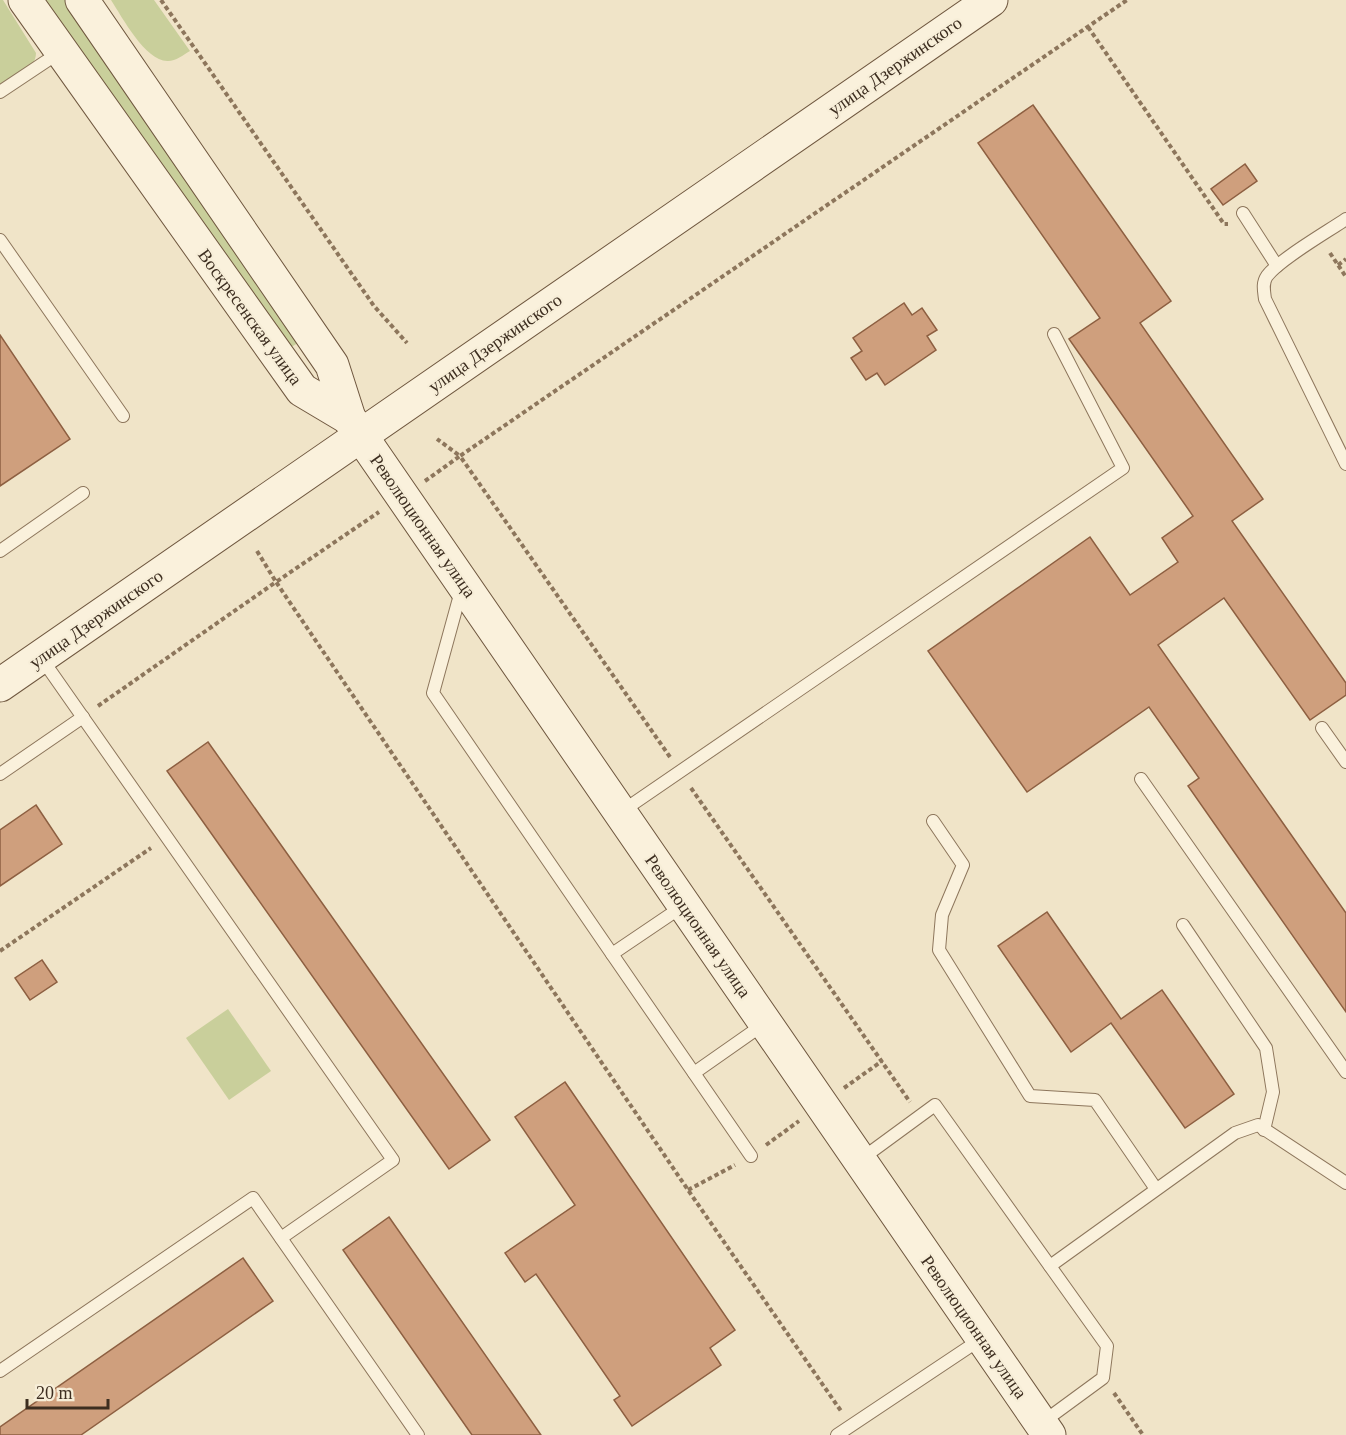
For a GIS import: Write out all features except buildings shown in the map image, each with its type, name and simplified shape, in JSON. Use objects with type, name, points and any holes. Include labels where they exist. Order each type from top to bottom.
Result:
[{"type":"main road","name":"Воскресенская улица","points":[[25,0],[302,390],[355,427]]},
{"type":"main road","points":[[82,0],[332,365],[355,427]]},
{"type":"main road","name":"улица Дзержинского","points":[[0,685],[355,427],[991,0]]},
{"type":"main road","name":"Революционная улица","points":[[355,427],[1045,1429]]},
{"type":"lane","points":[[0,92],[61,51]]},
{"type":"lane","points":[[1243,213],[1277,266]]},
{"type":"lane","points":[[1346,219],[1277,266],[1266,277],[1263,288],[1265,299],[1346,464]]},
{"type":"lane","points":[[0,240],[123,416]]},
{"type":"lane","points":[[621,813],[1123,468],[1054,334]]},
{"type":"lane","points":[[0,550],[83,493]]},
{"type":"lane","points":[[463,584],[433,693],[751,1156]]},
{"type":"lane","points":[[40,657],[393,1160],[281,1238]]},
{"type":"lane","points":[[0,774],[82,717]]},
{"type":"lane","points":[[1322,728],[1346,762]]},
{"type":"lane","points":[[1141,779],[1346,1072]]},
{"type":"lane","points":[[933,821],[963,865],[942,915],[939,951],[1030,1096],[1095,1100],[1156,1189]]},
{"type":"lane","points":[[612,954],[684,905]]},
{"type":"lane","points":[[1183,925],[1266,1048],[1273,1092],[1264,1130]]},
{"type":"lane","points":[[694,1073],[765,1023]]},
{"type":"lane","points":[[860,1160],[935,1105],[1107,1346],[1103,1378],[1045,1429]]},
{"type":"lane","points":[[1050,1266],[1235,1133],[1258,1125],[1346,1183]]},
{"type":"lane","points":[[0,1371],[253,1198],[418,1435]]},
{"type":"lane","points":[[837,1435],[982,1338]]},
{"type":"path","points":[[161,0],[374,306],[407,343]]},
{"type":"path","points":[[82,717],[1127,0]]},
{"type":"path","points":[[1088,27],[1224,224],[1228,224],[1243,213]]},
{"type":"path","points":[[1327,248],[1346,277]]},
{"type":"path","points":[[1338,265],[1346,259]]},
{"type":"path","points":[[437,439],[460,456],[920,1115]]},
{"type":"path","points":[[257,551],[688,1190],[851,1426]]},
{"type":"path","points":[[0,951],[167,837]]},
{"type":"path","points":[[688,1190],[751,1156],[882,1061]]},
{"type":"path","points":[[1103,1378],[1143,1435]]},
{"type":"green space","points":[[0,0],[3,0],[36,53],[28,69],[0,88]]},
{"type":"green space","points":[[42,0],[70,0],[298,343],[288,346]]},
{"type":"green space","points":[[111,0],[154,0],[190,51],[177,59],[168,61],[151,54],[135,37]]},
{"type":"green space","points":[[228,1009],[271,1071],[229,1100],[186,1038]]}]
